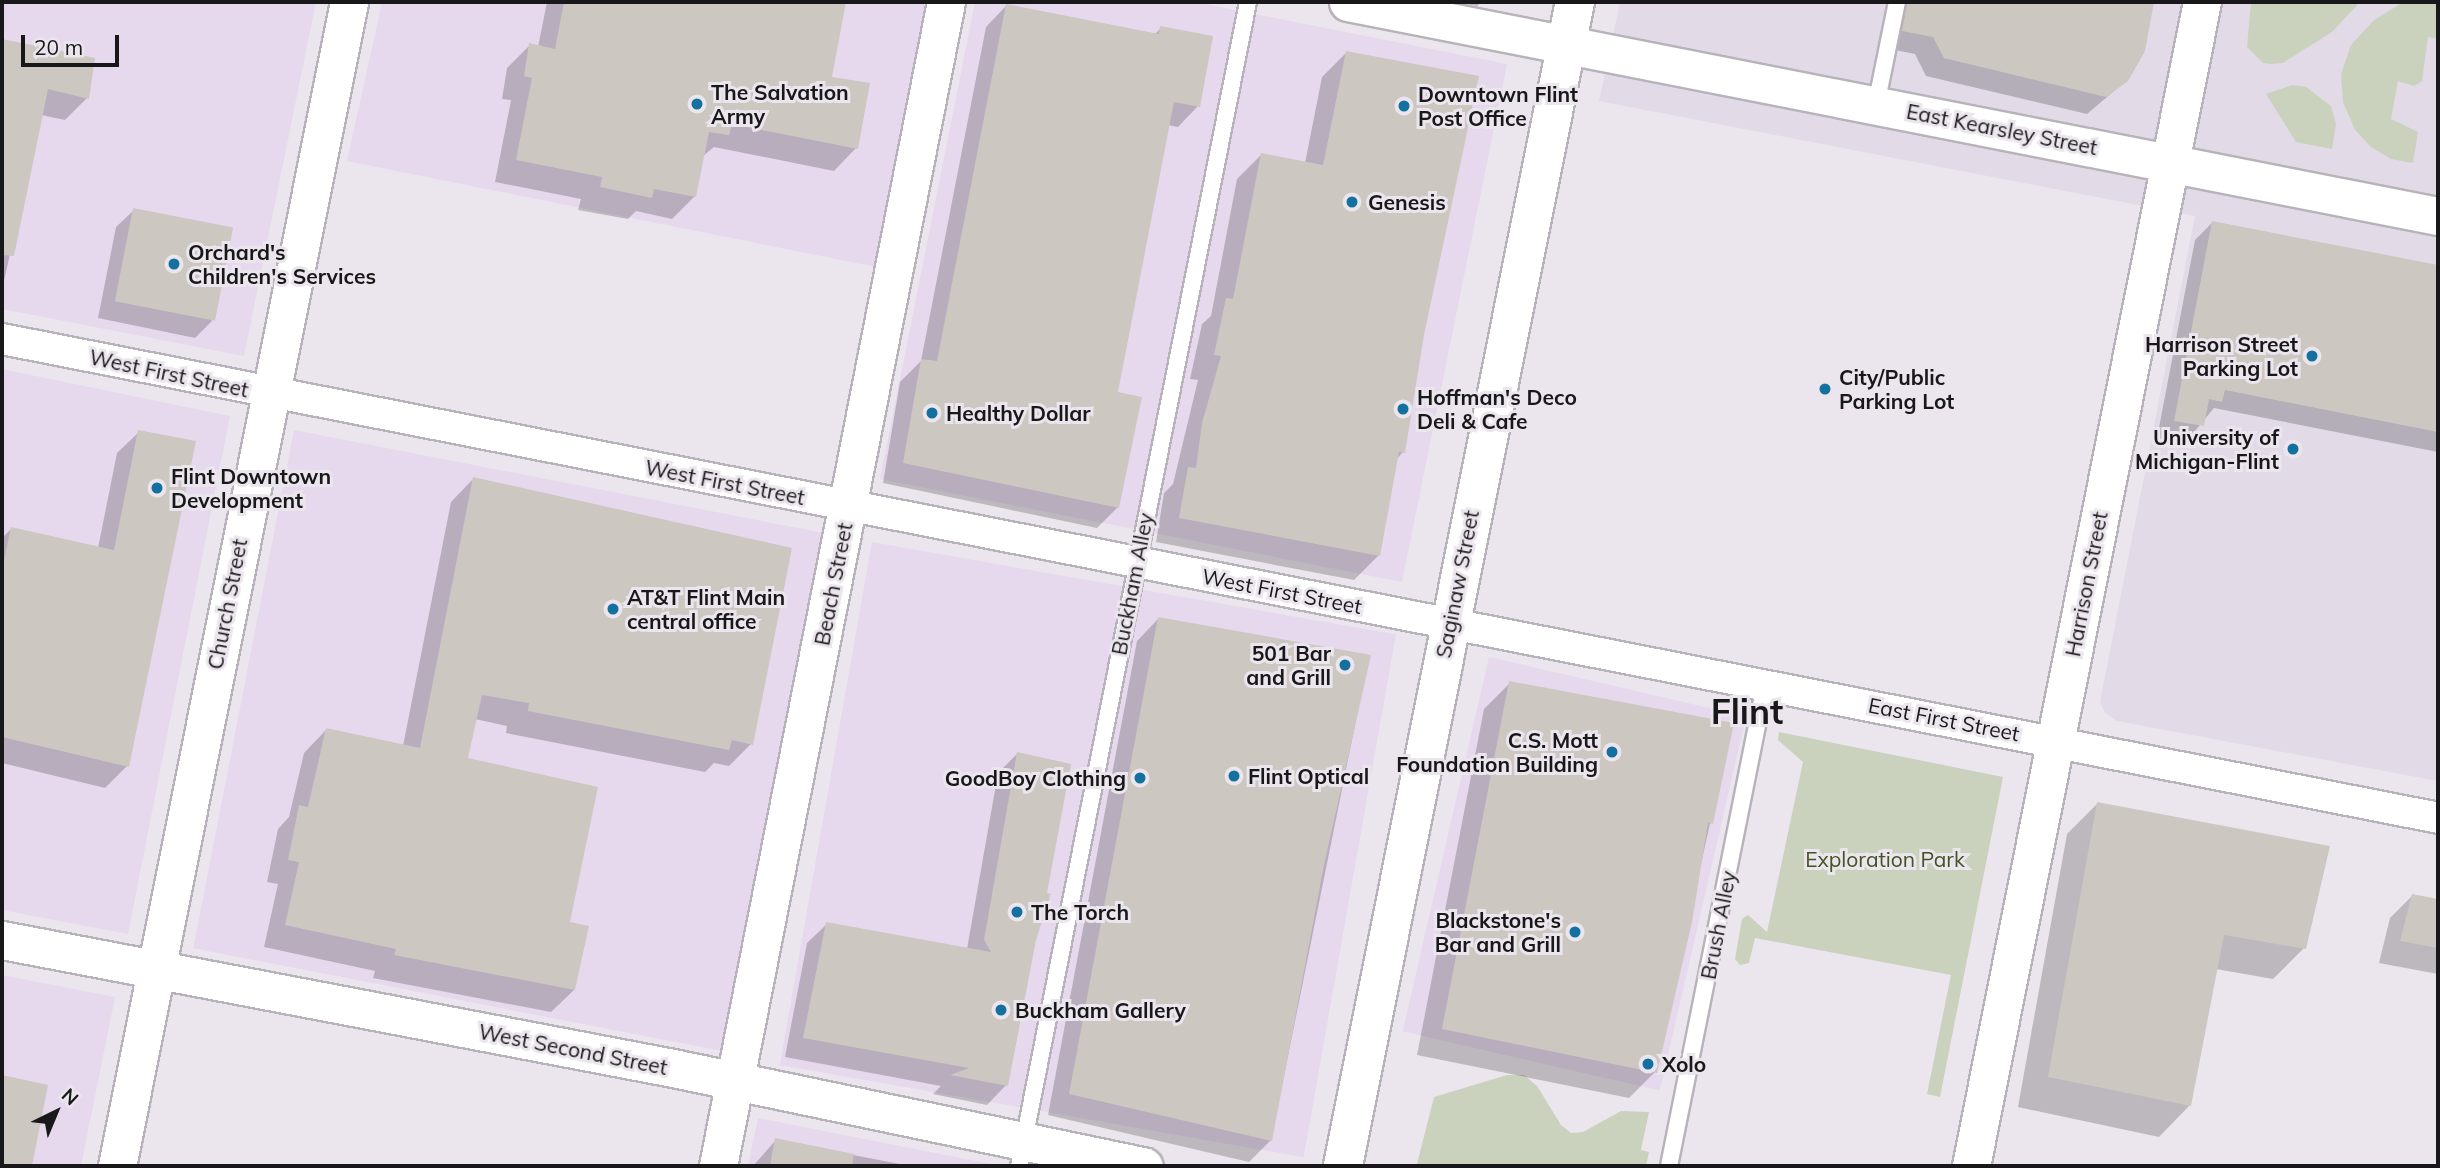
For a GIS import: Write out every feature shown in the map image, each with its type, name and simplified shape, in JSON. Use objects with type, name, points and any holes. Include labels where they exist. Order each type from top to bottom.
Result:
[{"type":"main road","name":"Saginaw Street","points":[[1343,1166],[1574,2]]},
{"type":"street","name":"Church Street","points":[[117,1166],[349,2]]},
{"type":"street","name":"Beach Street","points":[[718,1166],[946,2]]},
{"type":"street","name":"East Kearsley Street","points":[[1348,2],[2438,216]]},
{"type":"street","name":"Harrison Street","points":[[1972,1166],[2202,2]]},
{"type":"street","name":"West First Street","points":[[2,339],[270,394],[1449,623]]},
{"type":"street","name":"East First Street","points":[[1449,623],[2438,818]]},
{"type":"street","name":"West Second Street","points":[[2,940],[735,1081],[1021,1153],[1144,1166]]},
{"type":"lane","name":"Buckham Alley","points":[[1021,1153],[1248,2]]},
{"type":"lane","points":[[1876,105],[1897,2]]},
{"type":"lane","name":"Brush Alley","points":[[1669,1166],[1765,684]]},
{"type":"shaded area","points":[[2,2],[316,2],[244,356],[2,309]]},
{"type":"shaded area","points":[[382,2],[928,2],[876,267],[347,161]]},
{"type":"shaded area","points":[[975,2],[1195,2],[1507,64],[1402,582],[880,479]]},
{"type":"shaded area","name":"University of Michigan-Flint","points":[[1620,2],[2438,2],[2438,781],[2117,721],[2105,713],[2100,702],[2195,216],[1599,101]]},
{"type":"shaded area","points":[[2,369],[230,416],[128,934],[2,910]]},
{"type":"shaded area","points":[[294,430],[824,533],[723,1051],[193,948]]},
{"type":"shaded area","points":[[872,542],[1396,634],[1304,1157],[780,1065]]},
{"type":"shaded area","points":[[1489,657],[1746,716],[1660,1091],[1403,1031]]},
{"type":"shaded area","points":[[2,975],[115,997],[81,1166],[2,1166]]},
{"type":"shaded area","points":[[758,1118],[1001,1166],[748,1166]]},
{"type":"green space","points":[[2251,2],[2360,2],[2332,32],[2283,63],[2272,64],[2263,63],[2247,47]]},
{"type":"green space","points":[[2403,2],[2438,2],[2438,39],[2428,37],[2422,81],[2414,86],[2398,81],[2391,119],[2418,132],[2413,163],[2391,159],[2371,147],[2355,130],[2343,102],[2341,74],[2351,45],[2373,21]]},
{"type":"green space","points":[[2292,85],[2306,87],[2331,106],[2336,124],[2332,149],[2296,142],[2266,94]]},
{"type":"green space","name":"Exploration Park","points":[[1779,732],[2003,777],[1940,1097],[1927,1094],[1951,975],[1755,938],[1749,963],[1740,965],[1735,959],[1742,919],[1748,915],[1767,932],[1803,762],[1778,740]]},
{"type":"green space","points":[[1507,1075],[1524,1075],[1537,1086],[1561,1125],[1571,1133],[1583,1132],[1621,1111],[1649,1112],[1641,1150],[1649,1152],[1646,1166],[1417,1164],[1434,1097]]},
{"type":"building","name":"The Salvation Army","points":[[564,2],[846,2],[832,77],[870,83],[858,149],[732,124],[729,135],[709,132],[696,197],[654,189],[652,198],[600,187],[602,177],[516,160],[532,78],[524,76],[529,43],[555,49]]},
{"type":"building","points":[[1907,2],[2154,2],[2145,51],[2128,81],[2106,97],[1944,58],[1933,37],[1902,31]]},
{"type":"building","points":[[1006,4],[1159,34],[1160,26],[1213,36],[1200,107],[1174,102],[1118,392],[1142,397],[1119,508],[903,463],[921,359],[937,361]]},
{"type":"building","points":[[2,39],[95,58],[89,99],[48,89],[14,256],[2,255]]},
{"type":"building","points":[[1346,51],[1479,76],[1424,335],[1405,453],[1399,452],[1380,556],[1179,518],[1188,467],[1196,468],[1202,423],[1221,356],[1214,355],[1226,298],[1233,299],[1261,153],[1323,165]]},
{"type":"building","name":"Orchard's Children's Services","points":[[133,208],[233,227],[215,321],[115,301]]},
{"type":"building","name":"Harrison Street Parking Lot","points":[[2212,221],[2438,265],[2438,432],[2225,390],[2222,402],[2209,399],[2204,426],[2174,421]]},
{"type":"building","points":[[138,430],[196,441],[129,767],[2,737],[2,570],[11,527],[114,550]]},
{"type":"building","points":[[473,477],[792,548],[753,745],[732,740],[729,750],[528,711],[529,703],[482,695],[468,758],[598,787],[570,922],[589,926],[575,990],[394,955],[396,949],[285,925],[299,862],[288,860],[299,805],[308,807],[326,728],[420,748]]},
{"type":"building","points":[[1158,617],[1371,655],[1324,865],[1272,1141],[1069,1094]]},
{"type":"building","points":[[1509,681],[1734,723],[1713,824],[1708,823],[1692,922],[1657,1073],[1442,1029]]},
{"type":"building","points":[[1017,752],[1071,764],[1047,893],[1051,894],[1036,940],[1008,1086],[950,1075],[969,1068],[803,1038],[826,922],[991,952],[984,940]]},
{"type":"building","points":[[2097,802],[2330,846],[2306,949],[2224,935],[2191,1106],[2048,1077]]},
{"type":"building","points":[[2412,894],[2438,899],[2438,948],[2400,941]]},
{"type":"building","points":[[2,1075],[48,1085],[32,1166],[2,1166]]},
{"type":"building","points":[[775,1138],[854,1154],[852,1166],[770,1166]]},
{"type":"place","name":"The Salvation Army","points":[[697,104]]},
{"type":"place","name":"Downtown Flint Post Office","points":[[1404,106]]},
{"type":"place","name":"Genesis","points":[[1352,202]]},
{"type":"place","name":"Orchard's Children's Services","points":[[174,264]]},
{"type":"place","name":"Harrison Street Parking Lot","points":[[2312,356]]},
{"type":"place","name":"City/Public Parking Lot","points":[[1825,389]]},
{"type":"place","name":"Hoffman's Deco Deli & Cafe","points":[[1403,409]]},
{"type":"place","name":"Healthy Dollar","points":[[932,413]]},
{"type":"place","name":"University of Michigan-Flint","points":[[2293,449]]},
{"type":"place","name":"Flint Downtown Development","points":[[157,488]]},
{"type":"place","name":"AT&T Flint Main central office","points":[[613,609]]},
{"type":"place","name":"501 Bar and Grill","points":[[1345,665]]},
{"type":"place","name":"C.S. Mott Foundation Building","points":[[1612,752]]},
{"type":"place","name":"Flint Optical","points":[[1234,776]]},
{"type":"place","name":"GoodBoy Clothing","points":[[1140,778]]},
{"type":"place","name":"The Torch","points":[[1017,912]]},
{"type":"place","name":"Blackstone's Bar and Grill","points":[[1575,932]]},
{"type":"place","name":"Buckham Gallery","points":[[1001,1010]]},
{"type":"place","name":"Xolo","points":[[1648,1064]]},
{"type":"district","name":"Flint","points":[[1747,711]]}]
